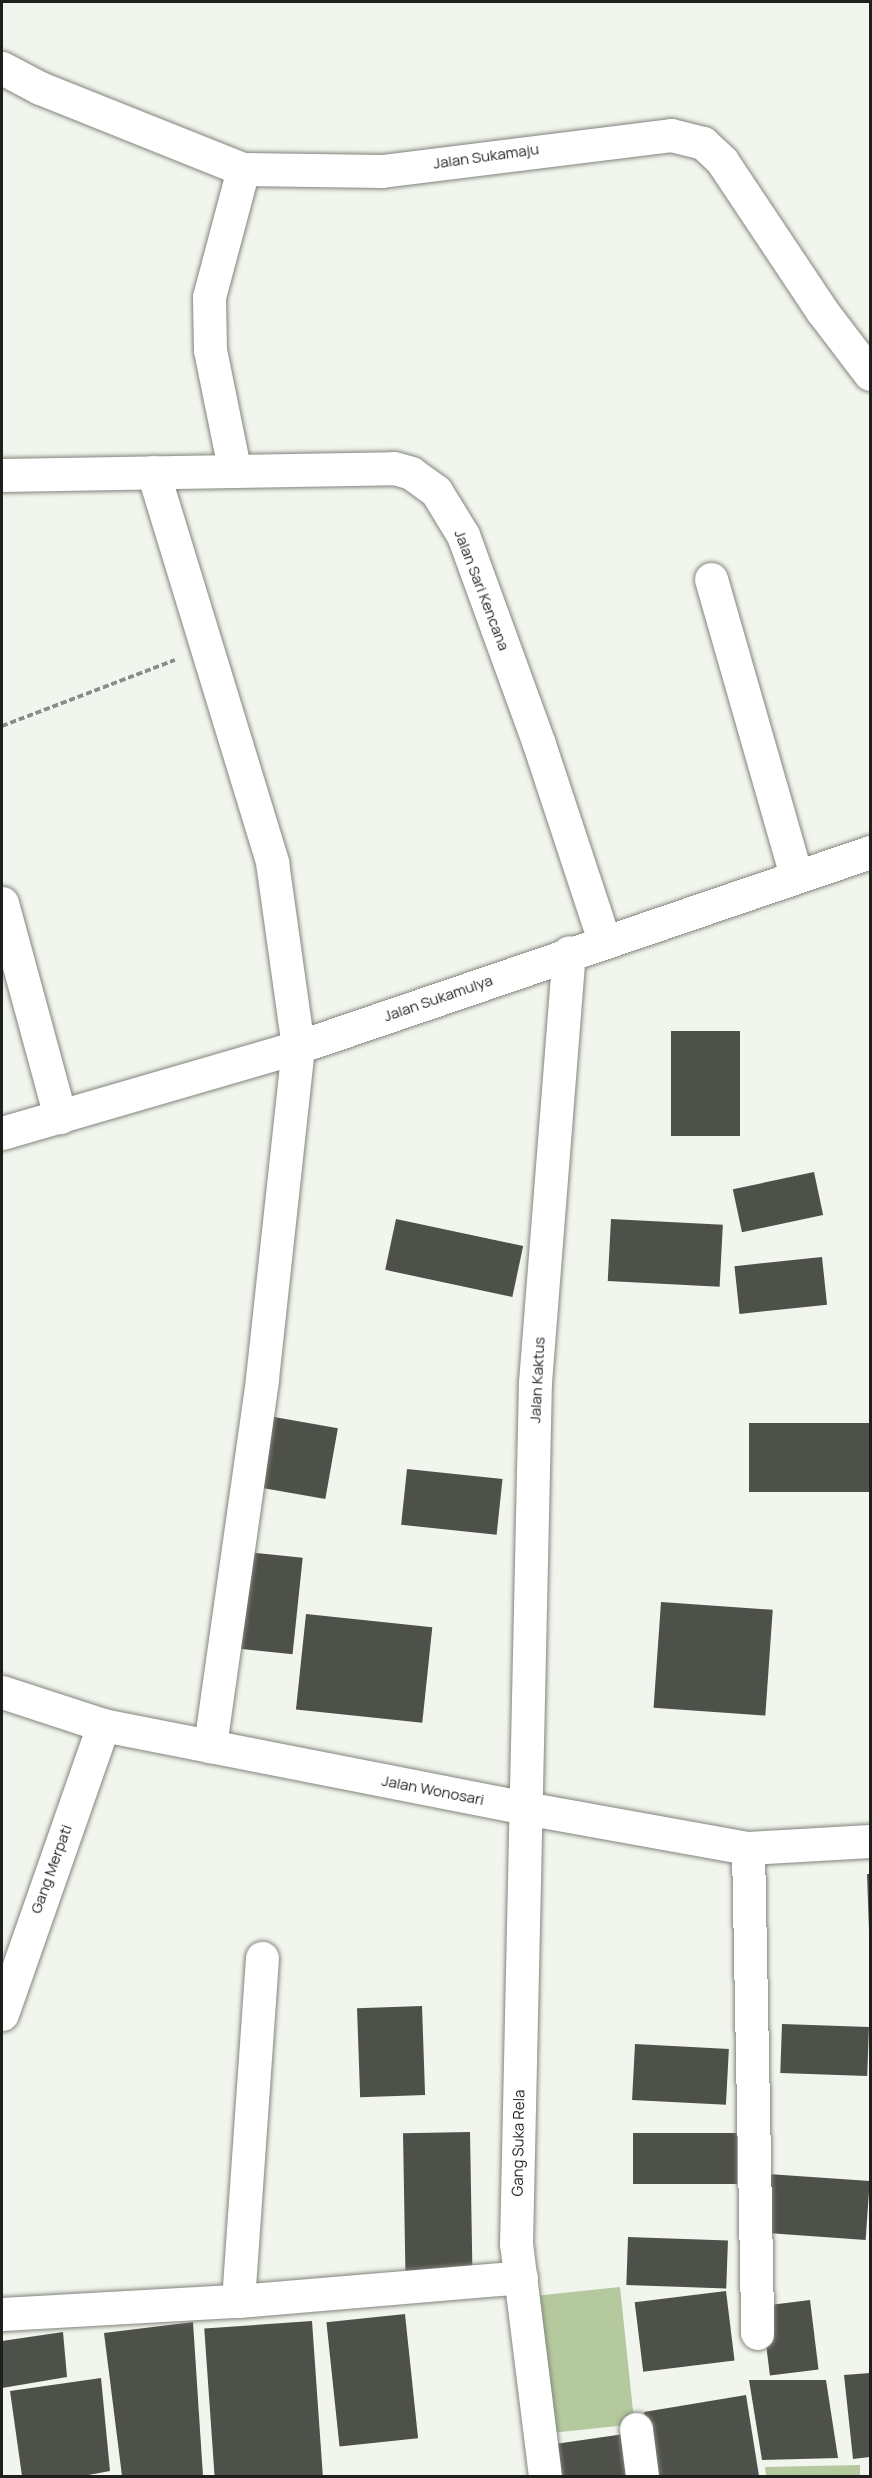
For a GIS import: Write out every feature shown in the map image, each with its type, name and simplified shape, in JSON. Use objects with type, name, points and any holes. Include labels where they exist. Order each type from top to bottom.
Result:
[{"type":"street","name":"Jalan Sukamaju","points":[[2,68],[40,88],[243,169],[382,171],[671,135],[703,143],[722,161],[822,311],[870,374]]},
{"type":"street","points":[[234,468],[210,350],[209,297],[243,169]]},
{"type":"street","name":"Jalan Sari Kencana","points":[[2,475],[234,468],[394,468],[411,473],[436,491],[463,535],[539,744],[604,940]]},
{"type":"street","points":[[153,472],[273,862],[298,1047],[262,1380],[210,1746]]},
{"type":"street","points":[[711,579],[796,876]]},
{"type":"street","name":"Jalan Sukamulya","points":[[2,1133],[298,1047],[604,940],[870,852]]},
{"type":"street","points":[[2,903],[60,1117]]},
{"type":"street","name":"Jalan Kaktus","points":[[525,1808],[535,1382],[569,952]]},
{"type":"street","name":"Jalan Wonosari","points":[[2,1692],[103,1725],[525,1808],[748,1848],[870,1841]]},
{"type":"street","name":"Gang Merpati","points":[[2,2014],[103,1725]]},
{"type":"street","name":"Gang Suka Rela","points":[[525,1808],[516,2244],[545,2476]]},
{"type":"street","points":[[748,1848],[757,2333]]},
{"type":"street","points":[[238,2301],[262,1958]]},
{"type":"street","points":[[2,2314],[238,2301],[521,2277]]},
{"type":"street","points":[[636,2429],[642,2476]]},
{"type":"path","points":[[2,726],[207,648]]},
{"type":"green space","points":[[620,2287],[634,2424],[546,2434],[531,2296]]},
{"type":"green space","points":[[860,2465],[860,2476],[766,2476],[765,2467]]},
{"type":"building","points":[[671,1031],[740,1031],[740,1136],[671,1136]]},
{"type":"building","points":[[814,1172],[823,1215],[742,1232],[733,1189]]},
{"type":"building","points":[[396,1219],[523,1246],[512,1297],[385,1270]]},
{"type":"building","points":[[611,1219],[723,1225],[720,1287],[608,1281]]},
{"type":"building","points":[[822,1257],[827,1305],[739,1314],[734,1266]]},
{"type":"building","points":[[263,1415],[338,1428],[325,1499],[250,1486]]},
{"type":"building","points":[[749,1423],[870,1423],[870,1492],[749,1492]]},
{"type":"building","points":[[407,1469],[502,1479],[497,1535],[401,1525]]},
{"type":"building","points":[[248,1552],[303,1558],[293,1654],[238,1648]]},
{"type":"building","points":[[661,1602],[773,1610],[765,1716],[654,1708]]},
{"type":"building","points":[[306,1614],[432,1627],[422,1723],[296,1709]]},
{"type":"building","points":[[867,1874],[870,1874],[870,1930],[869,1930]]},
{"type":"building","points":[[422,2006],[425,2095],[360,2097],[357,2008]]},
{"type":"building","points":[[782,2024],[869,2027],[867,2076],[780,2073]]},
{"type":"building","points":[[635,2044],[729,2049],[726,2105],[632,2100]]},
{"type":"building","points":[[470,2132],[472,2273],[405,2274],[403,2133]]},
{"type":"building","points":[[633,2133],[737,2133],[737,2184],[633,2184]]},
{"type":"building","points":[[768,2174],[870,2181],[866,2240],[764,2233]]},
{"type":"building","points":[[628,2237],[728,2240],[726,2288],[626,2285]]},
{"type":"building","points":[[726,2291],[735,2360],[643,2372],[635,2302]]},
{"type":"building","points":[[810,2300],[819,2369],[770,2375],[761,2306]]},
{"type":"building","points":[[405,2314],[418,2438],[339,2447],[326,2322]]},
{"type":"building","points":[[312,2321],[323,2476],[215,2476],[204,2329]]},
{"type":"building","points":[[193,2322],[203,2476],[122,2476],[104,2333]]},
{"type":"building","points":[[63,2332],[67,2377],[2,2388],[2,2341]]},
{"type":"building","points":[[870,2373],[870,2457],[853,2459],[844,2375]]},
{"type":"building","points":[[101,2378],[110,2471],[83,2476],[22,2476],[10,2391]]},
{"type":"building","points":[[749,2380],[826,2380],[838,2458],[762,2460]]},
{"type":"building","points":[[746,2395],[759,2476],[654,2476],[644,2412]]},
{"type":"building","points":[[631,2433],[637,2476],[551,2476],[548,2445]]}]
